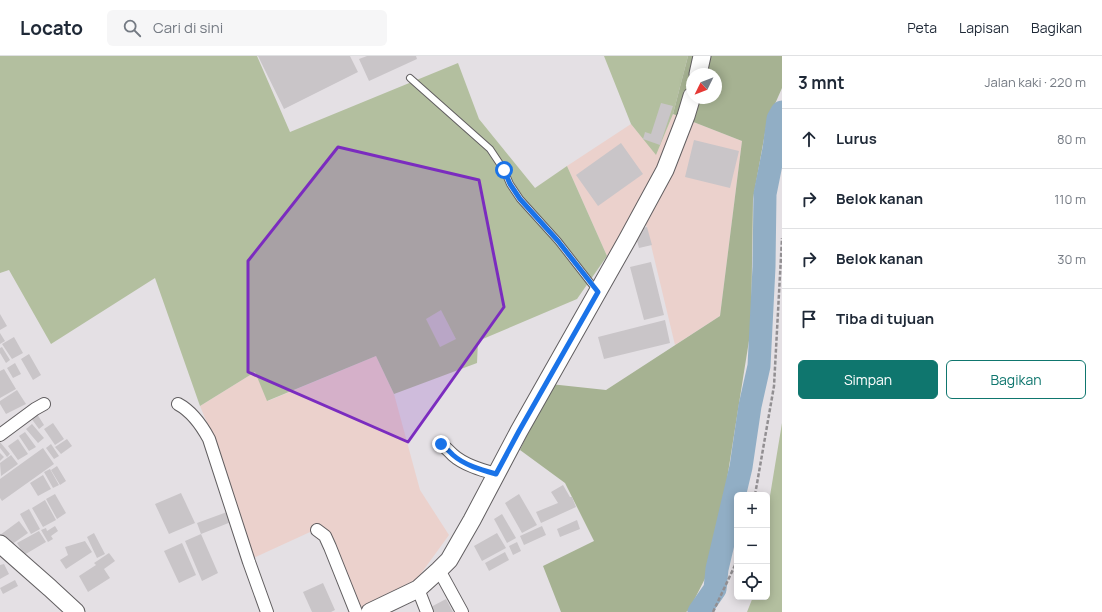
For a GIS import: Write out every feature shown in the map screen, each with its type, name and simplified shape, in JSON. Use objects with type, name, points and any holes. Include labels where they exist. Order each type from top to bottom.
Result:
[{"type":"street","points":[[699,68],[702,56]]},
{"type":"street","points":[[370,612],[418,589],[449,560],[519,431],[665,170],[690,104]]},
{"type":"street","points":[[0,435],[35,408],[44,404]]},
{"type":"street","points":[[178,404],[198,422],[209,439],[266,612]]},
{"type":"street","points":[[441,444],[453,455],[465,462],[487,472],[496,474]]},
{"type":"street","points":[[317,530],[325,536],[328,542],[356,612]]},
{"type":"street","points":[[1,547],[76,612]]},
{"type":"street","points":[[439,570],[462,612]]},
{"type":"street","points":[[418,589],[428,612]]},
{"type":"lane","points":[[410,78],[490,149],[504,170],[510,184],[520,199],[558,241],[598,292]]},
{"type":"path","points":[[756,492],[774,386],[782,238]]},
{"type":"path","points":[[713,612],[736,564]]},
{"type":"highlighted area","points":[[338,147],[479,180],[504,307],[408,442],[248,372],[248,261]]},
{"type":"shaded area","points":[[673,114],[742,141],[720,316],[675,345],[645,220],[607,256],[567,166],[631,124],[656,154]]},
{"type":"shaded area","points":[[376,356],[394,394],[420,490],[449,535],[417,579],[354,611],[321,527],[247,561],[213,437],[200,406],[255,372],[268,401]]},
{"type":"green space","points":[[0,56],[257,56],[290,132],[458,63],[479,119],[535,188],[567,166],[607,256],[577,299],[478,341],[477,363],[394,394],[376,356],[267,401],[255,372],[200,406],[155,278],[51,344],[9,270],[0,273]]},
{"type":"green space","points":[[604,56],[688,56],[673,114],[656,155],[631,124]]},
{"type":"green space","points":[[688,56],[782,56],[782,88],[767,122],[753,199],[751,328],[714,561],[689,610],[686,612],[561,612],[543,566],[594,541],[565,483],[520,450],[550,384],[606,390],[720,316],[742,141],[673,114]]},
{"type":"green space","points":[[782,423],[782,612],[747,612],[752,600],[770,600],[770,496]]},
{"type":"building","points":[[258,56],[350,56],[358,72],[284,109]]},
{"type":"building","points":[[367,56],[416,56],[417,59],[369,81],[359,59]]},
{"type":"building","points":[[661,103],[673,106],[660,145],[643,139],[645,132],[651,134]]},
{"type":"building","points":[[694,140],[739,151],[730,188],[685,177]]},
{"type":"building","points":[[621,143],[643,174],[598,206],[576,175]]},
{"type":"building","points":[[647,227],[652,245],[639,248],[634,230]]},
{"type":"building","points":[[651,262],[664,315],[644,320],[630,267]]},
{"type":"building","points":[[441,310],[456,339],[440,347],[426,319]]},
{"type":"building","points":[[0,314],[7,326],[0,330]]},
{"type":"building","points":[[665,320],[670,343],[604,359],[598,337]]},
{"type":"building","points":[[0,333],[5,341],[0,344]]},
{"type":"building","points":[[14,337],[23,353],[12,359],[2,344]]},
{"type":"building","points":[[2,347],[10,360],[6,363],[0,353],[0,348]]},
{"type":"building","points":[[29,354],[41,375],[33,380],[21,359]]},
{"type":"building","points":[[15,363],[21,374],[13,378],[7,368]]},
{"type":"building","points":[[4,369],[16,389],[0,398],[0,371]]},
{"type":"building","points":[[17,390],[26,404],[6,414],[0,404],[0,401]]},
{"type":"building","points":[[37,414],[44,425],[39,429],[31,418]]},
{"type":"building","points":[[53,423],[64,439],[55,445],[44,429]]},
{"type":"building","points":[[32,424],[44,438],[38,443],[26,429]]},
{"type":"building","points":[[25,432],[36,447],[29,451],[19,436]]},
{"type":"building","points":[[18,439],[28,454],[18,460],[8,446]]},
{"type":"building","points":[[67,439],[72,446],[61,454],[55,447]]},
{"type":"building","points":[[0,442],[10,454],[7,457],[0,448]]},
{"type":"building","points":[[51,444],[59,456],[54,459],[46,448]]},
{"type":"building","points":[[43,448],[54,464],[2,501],[0,498],[0,479]]},
{"type":"building","points":[[0,453],[4,457],[0,461]]},
{"type":"building","points":[[11,455],[18,464],[1,476],[0,463]]},
{"type":"building","points":[[57,466],[66,481],[60,485],[51,470]]},
{"type":"building","points":[[50,469],[59,485],[53,488],[44,472]]},
{"type":"building","points":[[43,475],[51,489],[38,496],[30,483]]},
{"type":"building","points":[[563,485],[570,497],[572,497],[576,507],[541,523],[536,512],[558,503],[551,492]]},
{"type":"building","points":[[181,493],[195,523],[169,534],[155,504]]},
{"type":"building","points":[[55,494],[66,513],[57,519],[46,499]]},
{"type":"building","points":[[519,494],[537,525],[522,533],[505,503]]},
{"type":"building","points":[[45,500],[56,520],[43,527],[32,508]]},
{"type":"building","points":[[29,509],[40,529],[31,534],[20,514]]},
{"type":"building","points":[[227,512],[231,522],[201,534],[197,523]]},
{"type":"building","points":[[502,514],[516,538],[507,543],[494,519]]},
{"type":"building","points":[[577,520],[580,529],[560,537],[557,529]]},
{"type":"building","points":[[19,521],[28,533],[8,547],[0,535]]},
{"type":"building","points":[[55,526],[58,531],[51,536],[53,539],[48,542],[41,530],[46,528],[47,531]]},
{"type":"building","points":[[542,526],[546,535],[524,545],[520,536]]},
{"type":"building","points":[[39,531],[46,542],[24,555],[17,543]]},
{"type":"building","points":[[94,533],[105,554],[97,558],[87,537]]},
{"type":"building","points":[[497,533],[506,548],[482,561],[474,546]]},
{"type":"building","points":[[201,534],[218,573],[202,581],[185,541]]},
{"type":"building","points":[[85,541],[92,552],[66,569],[60,560],[68,555],[65,547]]},
{"type":"building","points":[[517,542],[521,551],[513,555],[509,546]]},
{"type":"building","points":[[182,543],[196,575],[179,583],[164,551]]},
{"type":"building","points":[[505,552],[509,560],[489,571],[485,563]]},
{"type":"building","points":[[109,553],[115,561],[104,569],[110,578],[88,592],[79,576],[96,565],[94,563]]},
{"type":"building","points":[[4,564],[9,574],[0,579],[0,565]]},
{"type":"building","points":[[15,580],[18,586],[3,594],[0,588]]},
{"type":"building","points":[[323,583],[335,610],[331,612],[312,612],[303,592]]},
{"type":"building","points":[[446,599],[453,612],[431,612],[429,608]]},
{"type":"waterway","points":[[699,612],[715,589],[717,569],[741,467],[750,406],[759,366],[764,267],[765,194],[778,119],[782,112]]},
{"type":"route","points":[[441,444],[453,455],[465,462],[487,472],[496,474],[598,292],[558,241],[520,199],[510,184],[504,170]]}]
